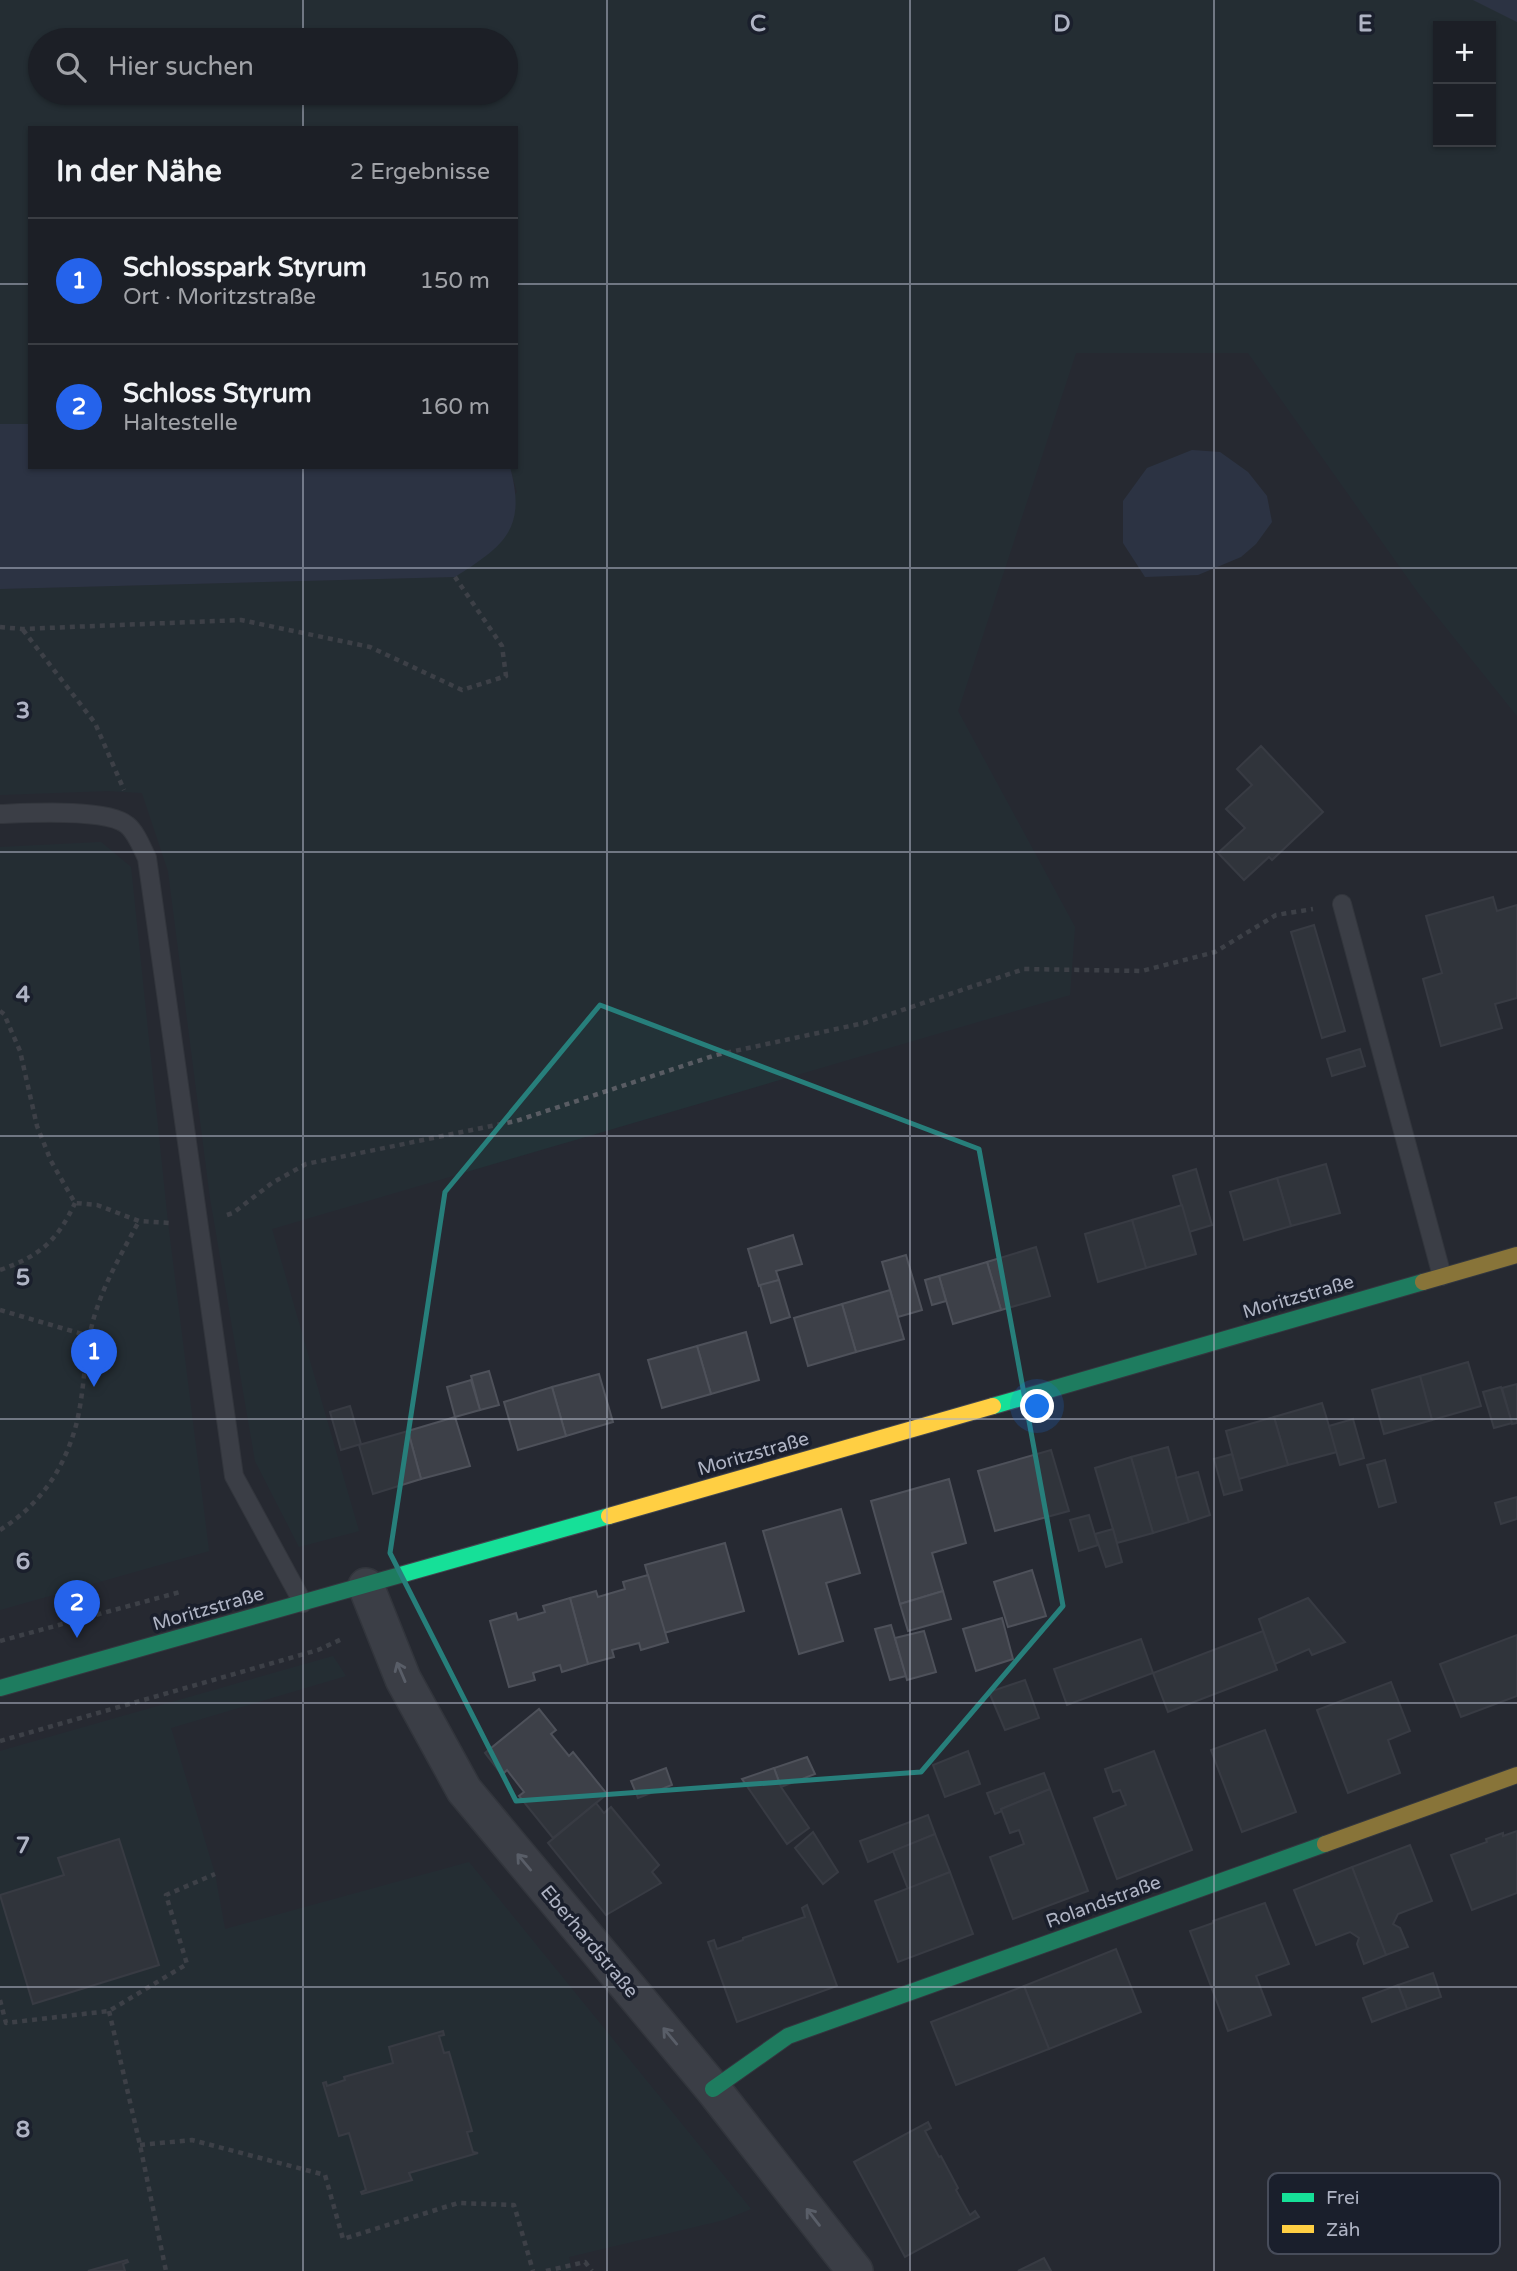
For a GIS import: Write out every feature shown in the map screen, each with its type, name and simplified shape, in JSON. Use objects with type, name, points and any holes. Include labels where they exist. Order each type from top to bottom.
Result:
[{"type":"main road","name":"Moritzstraße","points":[[0,1688],[366,1586],[1517,1255]]},
{"type":"main road","name":"Rolandstraße","points":[[713,2088],[788,2036],[1517,1775]]},
{"type":"street","name":"Eberhardstraße","points":[[366,1586],[403,1679],[464,1790],[713,2088],[855,2271]]},
{"type":"lane","points":[[0,814],[89,814],[109,817],[126,824],[147,858],[234,1476],[303,1603]]},
{"type":"lane","points":[[1342,904],[1442,1276]]},
{"type":"path","points":[[0,627],[22,629],[241,621],[370,647],[462,690],[506,676],[502,646],[455,577]]},
{"type":"path","points":[[22,629],[95,723],[124,791],[126,824]]},
{"type":"path","points":[[75,1203],[97,1205],[139,1222],[197,1221],[233,1213],[272,1183],[306,1164],[516,1121],[716,1055],[864,1023],[1024,969],[1142,971],[1215,952],[1276,915],[1342,904]]},
{"type":"path","points":[[0,1011],[4,1014],[20,1051],[37,1125],[51,1161],[75,1203]]},
{"type":"path","points":[[0,1270],[39,1254],[67,1220],[75,1203]]},
{"type":"path","points":[[0,1530],[28,1511],[46,1489],[63,1460],[75,1428],[89,1336],[97,1307],[139,1222]]},
{"type":"path","points":[[0,1310],[89,1336]]},
{"type":"path","points":[[0,2000],[6,2023],[109,2011],[187,1964],[166,1895],[215,1874]]},
{"type":"path","points":[[109,2011],[166,2271]]},
{"type":"path","points":[[140,2145],[192,2140],[325,2175],[343,2239],[458,2203],[514,2205],[533,2271]]},
{"type":"path","points":[[546,2271],[586,2262],[592,2271]]},
{"type":"highlighted area","points":[[600,1005],[979,1149],[1063,1606],[921,1772],[516,1801],[390,1553],[445,1192]]},
{"type":"shaded area","points":[[0,0],[1517,0],[1517,716],[1419,594],[1248,353],[1076,353],[958,711],[1075,927],[1070,995],[272,1229],[359,1531],[299,1547],[255,1461],[210,1198],[168,871],[142,793],[108,791],[0,795],[0,589],[455,577],[517,492],[511,469],[518,469],[518,126],[28,126],[28,424],[0,424]]},
{"type":"shaded area","points":[[101,842],[131,867],[168,1223],[209,1551],[0,1610],[0,847]]},
{"type":"shaded area","points":[[333,1656],[346,1676],[171,1728],[215,1874],[225,1929],[469,1862],[751,2209],[724,2220],[569,2257],[572,2271],[0,2271],[0,1751]]},
{"type":"water","points":[[1473,0],[1517,0],[1517,22]]},
{"type":"water","points":[[0,424],[28,424],[28,469],[510,469],[515,489],[513,521],[507,534],[487,555],[455,577],[0,589]]},
{"type":"water","points":[[1192,450],[1220,452],[1248,472],[1267,496],[1272,522],[1256,544],[1241,557],[1198,575],[1145,577],[1123,543],[1123,501],[1147,468]]},
{"type":"building","points":[[1261,746],[1323,812],[1272,860],[1269,857],[1244,880],[1218,853],[1245,828],[1226,809],[1252,785],[1237,769]]},
{"type":"building","points":[[1493,897],[1497,911],[1517,905],[1517,998],[1495,1004],[1502,1028],[1441,1046],[1423,979],[1442,973],[1426,916]]},
{"type":"building","points":[[1314,925],[1345,1031],[1322,1038],[1291,932]]},
{"type":"building","points":[[1360,1049],[1365,1066],[1332,1076],[1327,1059]]},
{"type":"building","points":[[1326,1164],[1340,1213],[1291,1226],[1277,1178]]},
{"type":"building","points":[[1196,1169],[1212,1225],[1189,1232],[1173,1176]]},
{"type":"building","points":[[1277,1178],[1291,1226],[1244,1240],[1230,1192]]},
{"type":"building","points":[[1182,1205],[1196,1254],[1146,1268],[1132,1220]]},
{"type":"building","points":[[1132,1220],[1146,1268],[1098,1282],[1085,1234]]},
{"type":"building","points":[[793,1235],[802,1264],[776,1271],[779,1280],[759,1286],[748,1249]]},
{"type":"building","points":[[1036,1247],[1050,1296],[1001,1310],[987,1262]]},
{"type":"building","points":[[906,1255],[922,1310],[898,1317],[882,1262]]},
{"type":"building","points":[[987,1262],[1001,1310],[953,1324],[939,1276]]},
{"type":"building","points":[[939,1276],[946,1301],[932,1305],[925,1280]]},
{"type":"building","points":[[779,1280],[790,1317],[771,1323],[760,1285]]},
{"type":"building","points":[[890,1290],[904,1339],[856,1352],[842,1304]]},
{"type":"building","points":[[842,1304],[856,1352],[808,1366],[794,1318]]},
{"type":"building","points":[[746,1332],[759,1380],[711,1394],[697,1346]]},
{"type":"building","points":[[697,1346],[711,1394],[662,1408],[648,1360]]},
{"type":"building","points":[[1468,1362],[1481,1406],[1432,1420],[1420,1376]]},
{"type":"building","points":[[489,1371],[499,1405],[480,1410],[471,1376]]},
{"type":"building","points":[[599,1374],[613,1422],[566,1436],[552,1387]]},
{"type":"building","points":[[1420,1376],[1432,1420],[1384,1434],[1372,1390]]},
{"type":"building","points":[[471,1380],[480,1410],[455,1417],[447,1387]]},
{"type":"building","points":[[1517,1384],[1517,1423],[1512,1424],[1502,1388]]},
{"type":"building","points":[[552,1387],[566,1436],[518,1450],[504,1402]]},
{"type":"building","points":[[1501,1387],[1512,1423],[1494,1428],[1483,1392]]},
{"type":"building","points":[[1322,1403],[1337,1452],[1288,1465],[1274,1417]]},
{"type":"building","points":[[350,1406],[361,1444],[341,1450],[330,1412]]},
{"type":"building","points":[[455,1417],[470,1466],[421,1479],[408,1431]]},
{"type":"building","points":[[1274,1417],[1288,1465],[1239,1479],[1226,1431]]},
{"type":"building","points":[[1353,1419],[1364,1458],[1340,1465],[1329,1426]]},
{"type":"building","points":[[408,1431],[421,1479],[373,1494],[359,1445]]},
{"type":"building","points":[[1168,1447],[1189,1522],[1153,1533],[1131,1457]]},
{"type":"building","points":[[1051,1450],[1069,1511],[995,1531],[978,1471]]},
{"type":"building","points":[[1232,1454],[1242,1490],[1224,1495],[1214,1459]]},
{"type":"building","points":[[1131,1457],[1153,1533],[1117,1543],[1095,1468]]},
{"type":"building","points":[[1385,1460],[1396,1502],[1379,1507],[1367,1465]]},
{"type":"building","points":[[1198,1472],[1210,1515],[1189,1522],[1176,1478]]},
{"type":"building","points":[[949,1479],[966,1543],[932,1553],[943,1591],[900,1604],[871,1501]]},
{"type":"building","points":[[1517,1497],[1517,1519],[1501,1524],[1495,1503]]},
{"type":"building","points":[[841,1509],[860,1573],[826,1583],[843,1641],[799,1654],[763,1531]]},
{"type":"building","points":[[1089,1515],[1098,1545],[1079,1551],[1070,1520]]},
{"type":"building","points":[[1113,1529],[1122,1562],[1106,1567],[1095,1534]]},
{"type":"building","points":[[725,1543],[744,1611],[664,1633],[645,1565]]},
{"type":"building","points":[[1032,1570],[1046,1616],[1008,1627],[994,1582]]},
{"type":"building","points":[[648,1575],[668,1642],[641,1650],[639,1643],[612,1650],[614,1657],[588,1664],[570,1598],[596,1591],[598,1597],[625,1589],[623,1582]]},
{"type":"building","points":[[943,1591],[951,1619],[908,1631],[900,1604]]},
{"type":"building","points":[[570,1598],[588,1664],[562,1672],[560,1665],[533,1673],[535,1680],[509,1687],[490,1621],[516,1613],[518,1620],[545,1612],[543,1606]]},
{"type":"building","points":[[1308,1598],[1345,1642],[1312,1655],[1309,1649],[1275,1664],[1259,1619]]},
{"type":"building","points":[[1002,1618],[1013,1659],[976,1671],[963,1629]]},
{"type":"building","points":[[891,1625],[906,1676],[890,1680],[875,1629]]},
{"type":"building","points":[[924,1631],[936,1672],[907,1680],[895,1638]]},
{"type":"building","points":[[1263,1631],[1277,1670],[1168,1712],[1153,1673]]},
{"type":"building","points":[[1517,1635],[1517,1696],[1461,1717],[1440,1664]]},
{"type":"building","points":[[1141,1639],[1153,1673],[1067,1705],[1054,1669]]},
{"type":"building","points":[[1025,1680],[1039,1718],[1005,1730],[989,1692]]},
{"type":"building","points":[[1391,1682],[1410,1731],[1388,1740],[1400,1773],[1348,1793],[1317,1710]]},
{"type":"building","points":[[539,1709],[556,1730],[551,1734],[569,1756],[573,1752],[607,1794],[553,1838],[519,1796],[524,1792],[507,1770],[502,1775],[485,1753]]},
{"type":"building","points":[[1265,1730],[1296,1812],[1242,1832],[1211,1750]]},
{"type":"building","points":[[968,1751],[980,1784],[945,1797],[933,1765]]},
{"type":"building","points":[[1154,1751],[1192,1850],[1117,1879],[1094,1818],[1126,1805],[1120,1790],[1113,1792],[1105,1769]]},
{"type":"building","points":[[807,1757],[815,1774],[781,1787],[774,1768]]},
{"type":"building","points":[[666,1768],[672,1785],[638,1798],[631,1781]]},
{"type":"building","points":[[774,1768],[781,1787],[809,1828],[787,1844],[742,1779]]},
{"type":"building","points":[[1044,1773],[1050,1789],[995,1814],[987,1793]]},
{"type":"building","points":[[1050,1789],[1088,1891],[1013,1919],[990,1857],[1024,1844],[1019,1830],[1010,1833],[1001,1809]]},
{"type":"building","points":[[596,1803],[604,1813],[611,1807],[659,1865],[652,1872],[661,1883],[606,1915],[548,1843]]},
{"type":"building","points":[[928,1815],[935,1834],[868,1862],[860,1841]]},
{"type":"building","points":[[1517,1831],[1517,1893],[1472,1910],[1451,1855],[1487,1842],[1486,1839]]},
{"type":"building","points":[[813,1832],[838,1872],[823,1884],[795,1848]]},
{"type":"building","points":[[935,1834],[950,1872],[908,1889],[893,1851]]},
{"type":"building","points":[[119,1839],[159,1965],[33,2004],[0,1895],[64,1875],[58,1858]]},
{"type":"building","points":[[1410,1845],[1432,1901],[1398,1914],[1393,1924],[1400,1928],[1408,1947],[1386,1955],[1352,1867]]},
{"type":"building","points":[[1352,1867],[1386,1955],[1364,1964],[1357,1944],[1359,1938],[1350,1932],[1316,1945],[1294,1890]]},
{"type":"building","points":[[950,1872],[973,1934],[898,1962],[875,1901]]},
{"type":"building","points":[[1265,1903],[1289,1964],[1256,1976],[1271,2015],[1228,2031],[1190,1931]]},
{"type":"building","points":[[807,1905],[837,1986],[737,2022],[708,1942],[714,1940],[717,1949],[805,1917],[802,1908]]},
{"type":"building","points":[[1116,1949],[1141,2012],[1049,2049],[1024,1986]]},
{"type":"building","points":[[1433,1973],[1441,1997],[1407,2009],[1398,1985]]},
{"type":"building","points":[[1398,1985],[1407,2009],[1372,2022],[1363,1998]]},
{"type":"building","points":[[1024,1986],[1049,2049],[956,2085],[931,2022]]},
{"type":"building","points":[[443,2031],[444,2035],[439,2036],[444,2053],[449,2052],[472,2131],[467,2132],[473,2152],[478,2153],[409,2173],[412,2180],[362,2194],[361,2192],[366,2190],[349,2133],[339,2136],[323,2083],[326,2082],[327,2086],[345,2080],[344,2077],[393,2063],[389,2047]]},
{"type":"building","points":[[928,2122],[931,2128],[925,2131],[958,2188],[956,2190],[970,2215],[975,2211],[979,2217],[905,2257],[854,2162]]},
{"type":"building","points":[[1044,2258],[1051,2271],[1018,2271]]},
{"type":"building","points":[[127,2260],[128,2262],[123,2264],[125,2271],[88,2271]]},
{"type":"traffic: fast","points":[[993,1406],[1423,1282]]},
{"type":"traffic: fast","points":[[0,1688],[609,1516]]},
{"type":"traffic: fast","points":[[713,2089],[788,2036],[1325,1844]]},
{"type":"traffic: slow","points":[[1423,1282],[1517,1255]]},
{"type":"traffic: slow","points":[[609,1516],[993,1406]]},
{"type":"traffic: slow","points":[[1325,1844],[1517,1775]]},
{"type":"place","name":"Schlosspark Styrum","points":[[94,1387]]},
{"type":"place","name":"Schloss Styrum","points":[[77,1638]]}]
